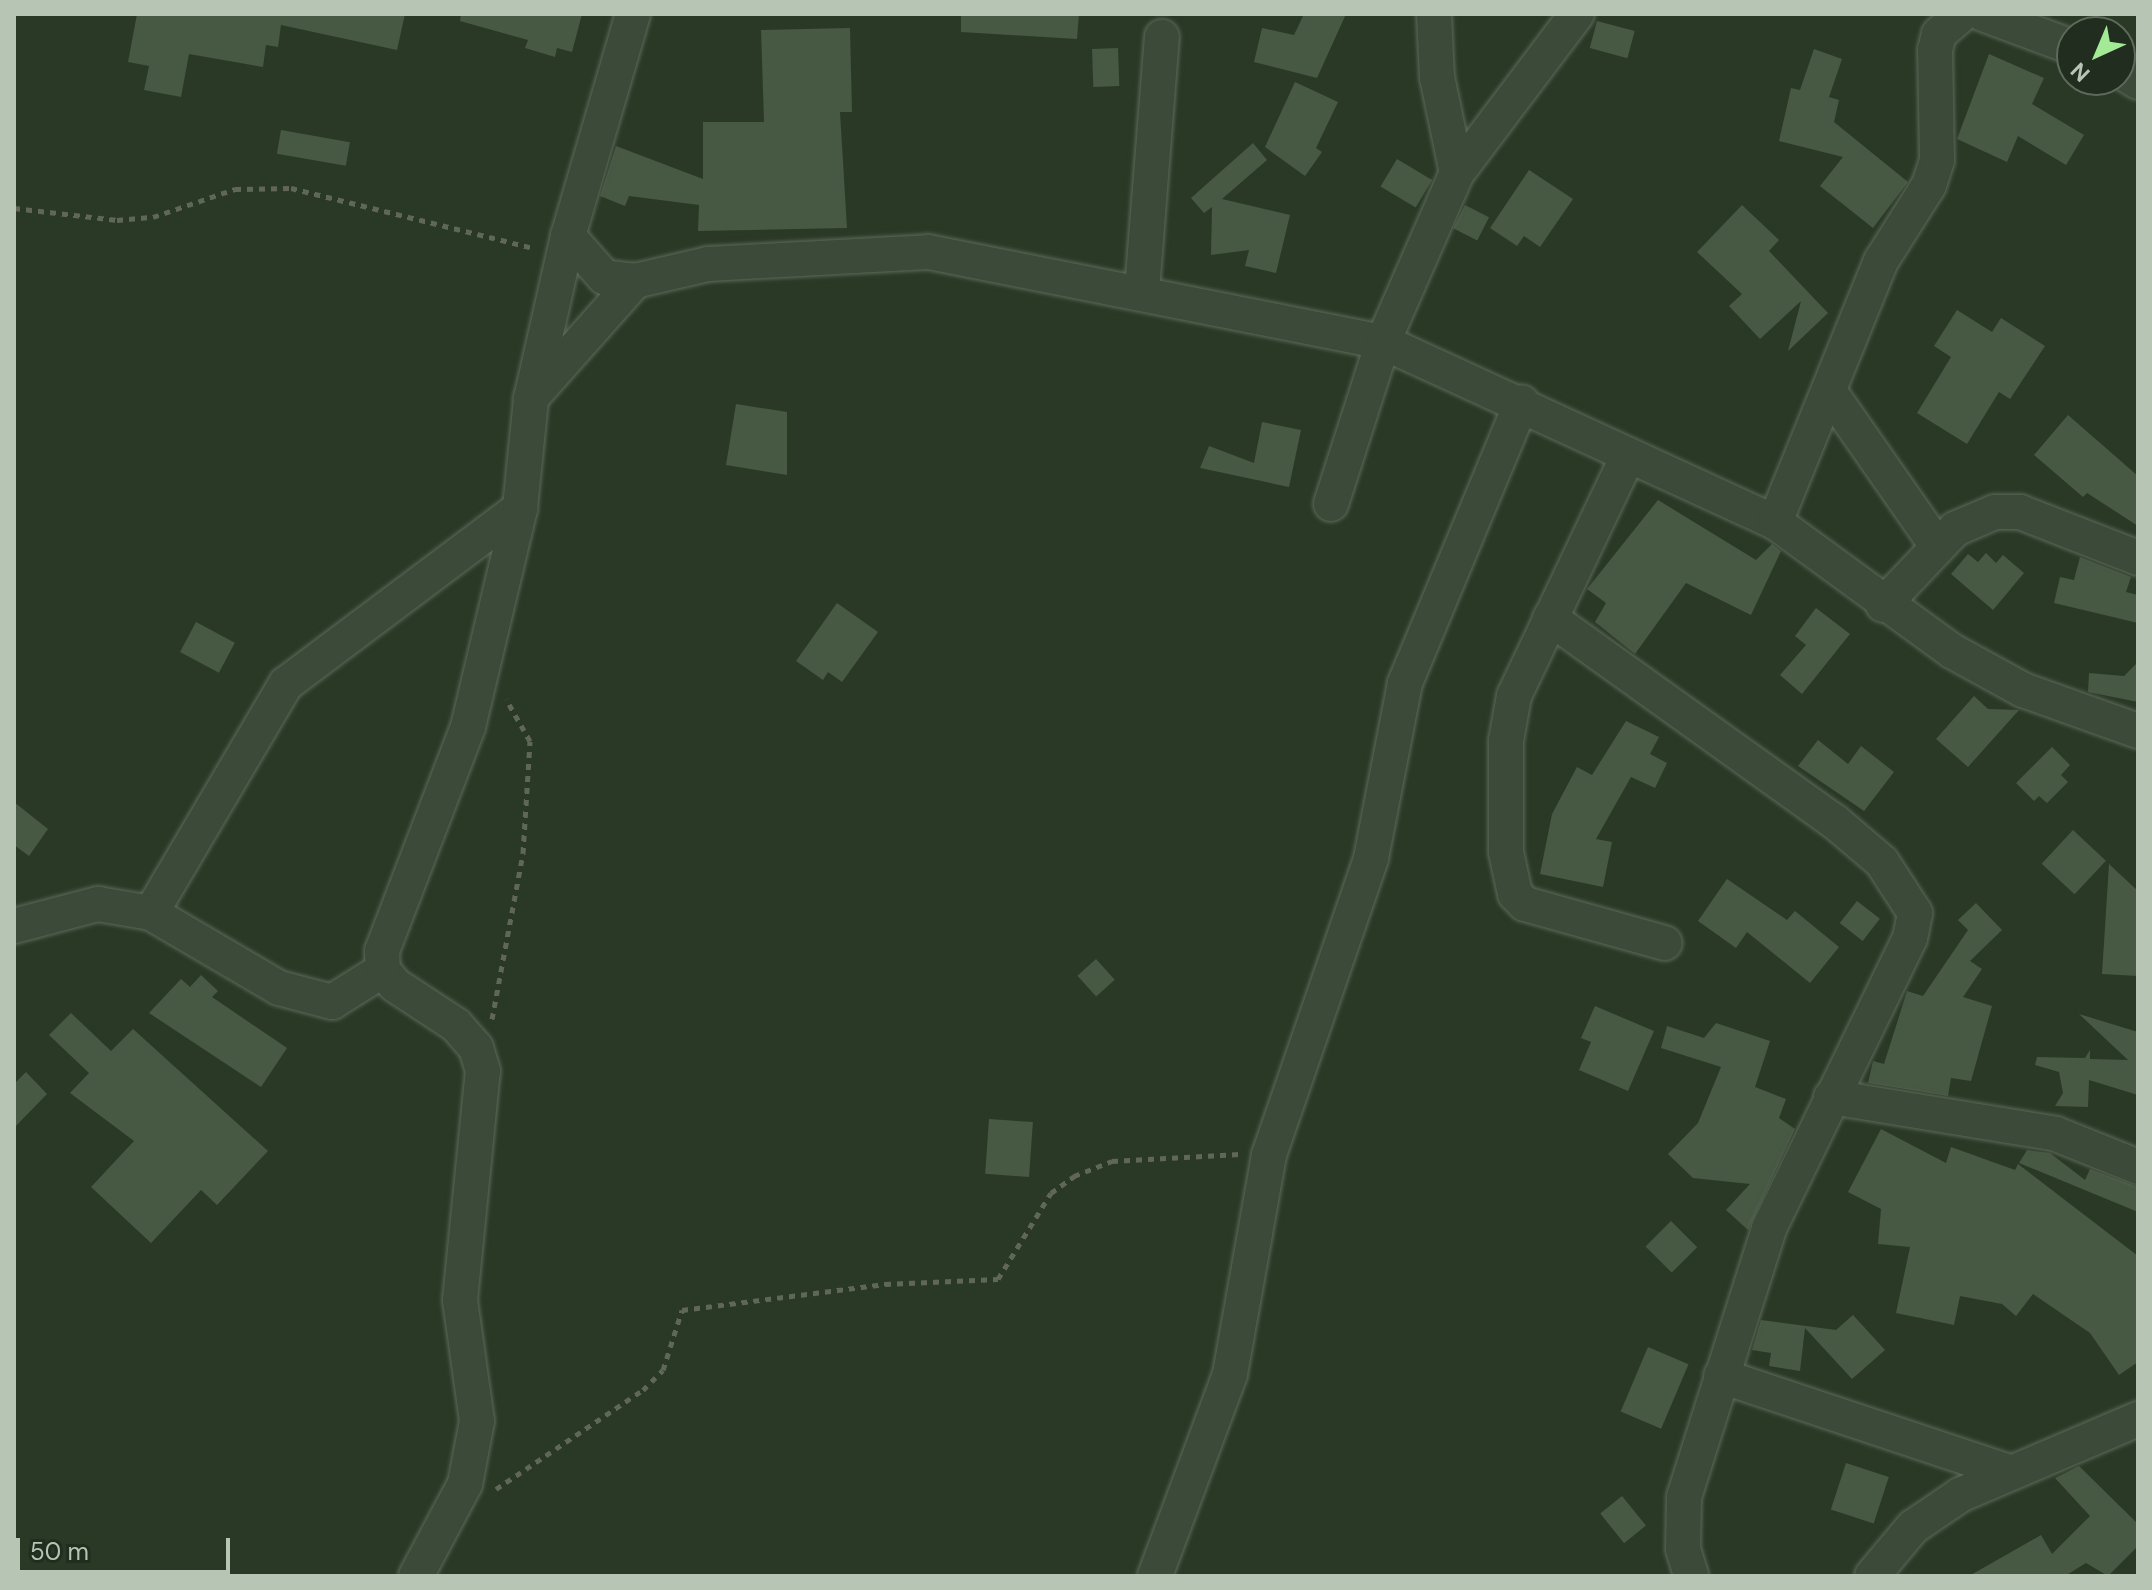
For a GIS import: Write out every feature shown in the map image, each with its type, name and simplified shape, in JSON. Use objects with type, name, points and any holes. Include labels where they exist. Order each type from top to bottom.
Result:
[{"type":"street","points":[[416,1576],[465,1484],[477,1421],[460,1300],[483,1071],[456,1025],[383,970],[382,951],[468,727],[520,508],[531,399],[565,245],[633,14]]},
{"type":"street","points":[[1434,14],[1437,77],[1457,173]]},
{"type":"street","points":[[1331,504],[1383,342],[1457,173],[1577,14]]},
{"type":"street","points":[[1775,522],[1881,261],[1929,185],[1937,160],[1935,50],[1939,34],[1962,14]]},
{"type":"street","points":[[1983,14],[2056,41]]},
{"type":"street","points":[[1142,290],[1162,37]]},
{"type":"street","points":[[565,245],[595,271],[635,281],[708,264],[928,252],[1142,290],[1383,342],[1522,402],[1627,458],[1775,522],[1883,605],[2023,690],[2138,731]]},
{"type":"street","points":[[531,399],[635,281]]},
{"type":"street","points":[[1829,391],[1937,546]]},
{"type":"street","points":[[1155,1576],[1230,1374],[1269,1155],[1371,858],[1405,683],[1522,402]]},
{"type":"street","points":[[1627,458],[1514,696],[1506,741],[1506,852],[1515,894],[1543,913],[1665,943]]},
{"type":"street","points":[[151,913],[286,684],[520,508]]},
{"type":"street","points":[[1883,605],[1937,546],[1978,517],[2020,512],[2138,558]]},
{"type":"street","points":[[1550,618],[1834,821],[1882,862],[1910,899],[1910,938],[1769,1229],[1721,1376],[1684,1497],[1683,1549],[1691,1576]]},
{"type":"street","points":[[14,926],[98,904],[151,913],[307,998],[332,1002],[383,970]]},
{"type":"street","points":[[1831,1097],[2056,1134],[2138,1167]]},
{"type":"street","points":[[1721,1376],[2006,1471]]},
{"type":"street","points":[[1872,1576],[1913,1527],[2006,1471],[2138,1419]]},
{"type":"path","points":[[14,208],[129,219],[235,189],[291,188],[565,245]]},
{"type":"path","points":[[483,1071],[523,853],[530,741],[484,660]]},
{"type":"path","points":[[490,1494],[643,1390],[663,1370],[682,1310],[885,1284],[998,1279],[1051,1193],[1074,1176],[1143,1157],[1269,1155]]},
{"type":"building","points":[[137,14],[405,14],[397,50],[281,25],[278,47],[266,45],[263,67],[189,54],[181,97],[144,90],[149,66],[128,62]]},
{"type":"building","points":[[461,14],[582,14],[572,52],[557,48],[555,57],[525,48],[528,40],[460,21]]},
{"type":"building","points":[[961,14],[1079,14],[1077,39],[961,32]]},
{"type":"building","points":[[1304,14],[1346,14],[1317,78],[1254,62],[1262,28],[1294,35]]},
{"type":"building","points":[[1597,21],[1635,31],[1627,58],[1590,48]]},
{"type":"building","points":[[850,28],[852,112],[840,112],[847,228],[698,231],[699,205],[629,196],[625,206],[600,196],[616,146],[703,179],[703,122],[764,122],[761,30]]},
{"type":"building","points":[[1118,48],[1119,86],[1093,87],[1092,49]]},
{"type":"building","points":[[1814,49],[1842,59],[1829,97],[1839,100],[1834,122],[1908,182],[1873,228],[1820,186],[1843,157],[1779,141],[1791,88],[1800,90]]},
{"type":"building","points":[[1989,54],[2044,78],[2032,104],[2084,135],[2066,165],[2018,136],[2007,162],[1957,139]]},
{"type":"building","points":[[1295,82],[1338,102],[1316,148],[1322,152],[1305,176],[1265,147]]},
{"type":"building","points":[[281,130],[350,142],[346,166],[277,154]]},
{"type":"building","points":[[1253,143],[1267,160],[1222,199],[1290,215],[1276,273],[1245,266],[1249,250],[1211,255],[1212,207],[1204,213],[1191,198]]},
{"type":"building","points":[[1397,159],[1432,180],[1416,208],[1381,186]]},
{"type":"building","points":[[1529,170],[1573,199],[1540,247],[1524,236],[1517,246],[1490,228]]},
{"type":"building","points":[[1465,205],[1489,217],[1477,240],[1453,228]]},
{"type":"building","points":[[1742,205],[1779,240],[1769,251],[1828,313],[1788,351],[1801,301],[1760,339],[1729,306],[1742,294],[1697,252]]},
{"type":"building","points":[[1957,310],[1992,332],[2001,318],[2045,346],[2010,399],[1999,392],[1967,444],[1917,413],[1951,357],[1934,346]]},
{"type":"building","points":[[736,404],[787,412],[787,475],[726,465]]},
{"type":"building","points":[[2068,415],[2138,476],[2138,526],[2087,493],[2083,497],[2034,455]]},
{"type":"building","points":[[1262,422],[1301,430],[1289,487],[1200,468],[1209,446],[1254,463]]},
{"type":"building","points":[[1658,500],[1756,560],[1772,544],[1781,551],[1751,615],[1686,583],[1635,654],[1595,622],[1606,603],[1587,589]]},
{"type":"building","points":[[1986,553],[1996,563],[2003,555],[2024,573],[1993,610],[1951,574],[1968,554],[1978,562]]},
{"type":"building","points":[[2080,557],[2131,577],[2126,592],[2138,595],[2138,623],[2054,603],[2060,577],[2074,580]]},
{"type":"building","points":[[837,603],[878,632],[842,682],[828,672],[823,680],[796,661]]},
{"type":"building","points":[[1816,608],[1850,634],[1802,694],[1780,675],[1806,645],[1795,636]]},
{"type":"building","points":[[196,622],[235,643],[219,673],[180,652]]},
{"type":"building","points":[[2138,662],[2138,702],[2088,692],[2089,673],[2124,676]]},
{"type":"building","points":[[1974,696],[1988,709],[2019,710],[1968,767],[1936,739]]},
{"type":"building","points":[[1626,721],[1659,737],[1650,754],[1667,763],[1655,788],[1631,777],[1596,839],[1612,842],[1603,887],[1540,874],[1552,814],[1577,767],[1592,775]]},
{"type":"building","points":[[1818,740],[1848,764],[1861,746],[1894,772],[1864,811],[1798,766]]},
{"type":"building","points":[[2052,747],[2070,765],[2061,775],[2068,782],[2047,803],[2039,796],[2034,801],[2016,783]]},
{"type":"building","points":[[14,802],[48,829],[29,856],[14,845]]},
{"type":"building","points":[[2073,830],[2106,861],[2075,894],[2042,864]]},
{"type":"building","points":[[2109,864],[2138,891],[2138,976],[2102,974]]},
{"type":"building","points":[[1727,879],[1787,920],[1795,911],[1839,947],[1810,983],[1747,932],[1736,948],[1698,921]]},
{"type":"building","points":[[1857,901],[1880,919],[1863,941],[1840,923]]},
{"type":"building","points":[[1976,903],[2002,930],[1970,961],[1982,969],[1963,997],[1992,1006],[1971,1081],[1951,1078],[1948,1096],[1868,1083],[1873,1061],[1884,1064],[1907,991],[1923,996],[1968,930],[1958,920]]},
{"type":"building","points":[[1096,959],[1115,980],[1096,997],[1077,976]]},
{"type":"building","points":[[201,975],[218,991],[212,997],[287,1048],[261,1087],[149,1013],[181,979],[190,987]]},
{"type":"building","points":[[1595,1006],[1654,1031],[1628,1091],[1579,1070],[1591,1042],[1581,1038]]},
{"type":"building","points":[[71,1013],[111,1051],[133,1029],[268,1151],[217,1205],[201,1190],[151,1243],[91,1187],[134,1141],[70,1093],[89,1073],[49,1035]]},
{"type":"building","points":[[2079,1014],[2138,1032],[2138,1095],[2089,1080],[2088,1107],[2055,1106],[2063,1093],[2059,1072],[2035,1065],[2037,1057],[2085,1058],[2090,1050],[2090,1059],[2128,1060]]},
{"type":"building","points":[[1716,1023],[1770,1041],[1755,1087],[1786,1099],[1779,1118],[1795,1129],[1748,1230],[1726,1210],[1750,1184],[1693,1178],[1668,1154],[1698,1123],[1721,1067],[1661,1048],[1667,1026],[1704,1038]]},
{"type":"building","points":[[26,1072],[47,1094],[14,1128],[14,1084]]},
{"type":"building","points":[[989,1119],[1033,1122],[1029,1177],[985,1174]]},
{"type":"building","points":[[1881,1129],[1946,1163],[1951,1147],[2015,1170],[2018,1164],[2138,1256],[2138,1362],[2119,1375],[2090,1333],[2033,1294],[2016,1316],[2002,1304],[1960,1296],[1954,1325],[1896,1313],[1910,1247],[1878,1244],[1881,1209],[1848,1192]]},
{"type":"building","points":[[2027,1150],[2050,1153],[2085,1180],[2090,1169],[2138,1187],[2138,1212],[2019,1163]]},
{"type":"building","points":[[1671,1221],[1697,1247],[1672,1273],[1646,1246]]},
{"type":"building","points":[[1853,1315],[1885,1350],[1852,1379],[1805,1328],[1800,1371],[1769,1366],[1771,1353],[1752,1350],[1761,1320],[1836,1330]]},
{"type":"building","points":[[1648,1347],[1689,1364],[1661,1429],[1621,1411]]},
{"type":"building","points":[[1846,1463],[1889,1477],[1874,1524],[1831,1510]]},
{"type":"building","points":[[2079,1466],[2138,1524],[2138,1546],[2108,1576],[2086,1563],[2065,1576],[1969,1576],[2041,1535],[2052,1554],[2090,1516],[2055,1478]]},
{"type":"building","points":[[1622,1496],[1646,1526],[1624,1543],[1600,1514]]}]
